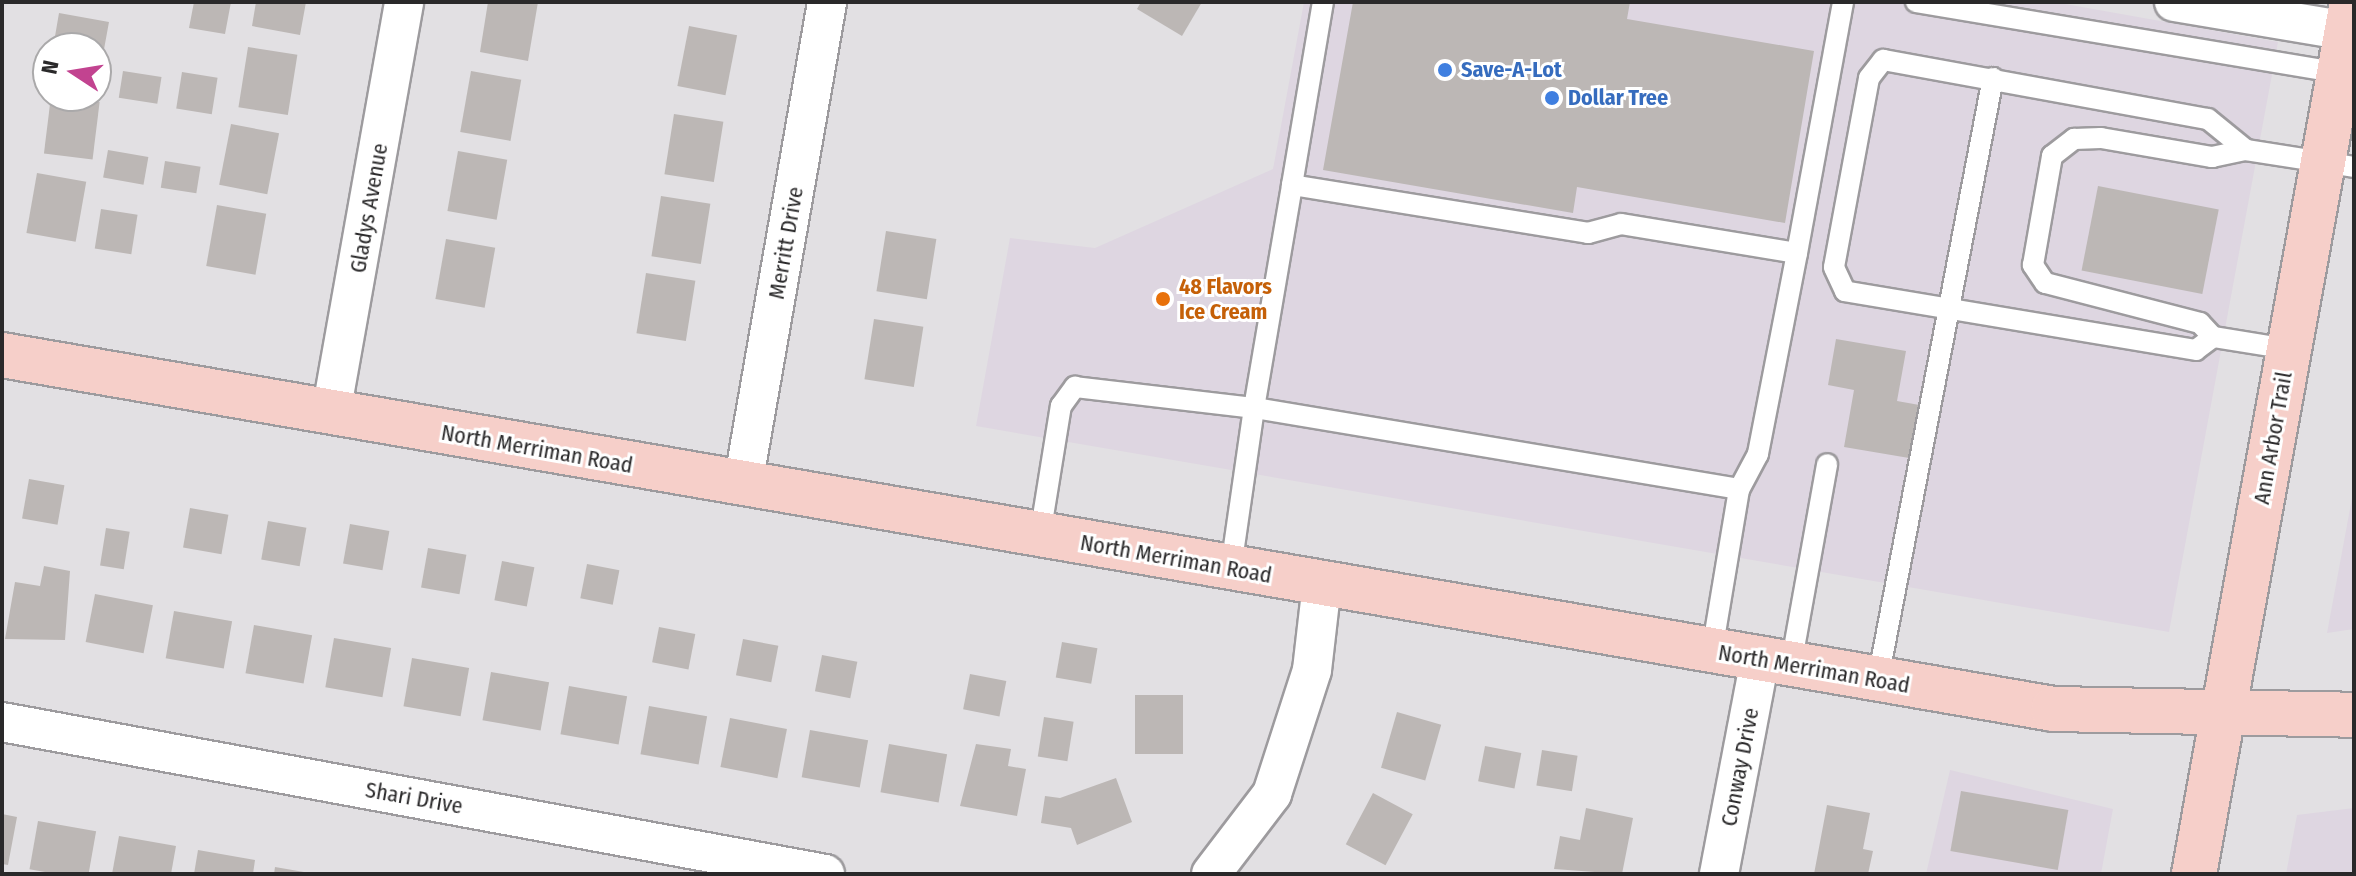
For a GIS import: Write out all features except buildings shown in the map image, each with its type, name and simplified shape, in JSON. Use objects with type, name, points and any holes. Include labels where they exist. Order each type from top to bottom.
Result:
[{"type":"main road","name":"Ann Arbor Trail","points":[[2194,874],[2225,717],[2288,349],[2338,164],[2339,73],[2349,16]]},
{"type":"main road","name":"North Merriman Road","points":[[2,355],[2053,709],[2353,722]]},
{"type":"street","name":"Gladys Avenue","points":[[331,413],[404,2]]},
{"type":"street","name":"Merritt Drive","points":[[743,484],[827,2]]},
{"type":"street","points":[[2174,2],[2349,16]]},
{"type":"street","points":[[1211,874],[1272,794],[1312,670],[1322,584]]},
{"type":"street","name":"Conway Drive","points":[[1719,874],[1776,662]]},
{"type":"street","name":"Shari Drive","points":[[2,722],[825,874]]},
{"type":"lane","points":[[1231,568],[1254,408],[1323,2]]},
{"type":"lane","points":[[1712,651],[1739,489],[1758,454],[1843,2]]},
{"type":"lane","points":[[1916,2],[2339,73]]},
{"type":"lane","points":[[2213,337],[2196,350],[1845,291],[1834,267],[1869,78],[1883,60],[2208,119],[2246,150]]},
{"type":"lane","points":[[1878,679],[1993,78]]},
{"type":"lane","points":[[2288,349],[2213,337],[2200,323],[2045,283],[2033,265],[2052,156],[2088,138],[2212,157],[2246,150],[2338,164]]},
{"type":"lane","points":[[1292,185],[1588,233],[1621,224],[1797,253]]},
{"type":"lane","points":[[1040,535],[1061,406],[1075,387],[1254,408],[1739,489]]},
{"type":"lane","points":[[1776,662],[1827,464]]},
{"type":"shaded area","points":[[1304,2],[2054,2],[2278,42],[2169,632],[976,426],[1010,238],[1095,248],[1273,169]]},
{"type":"shaded area","points":[[2354,487],[2354,629],[2327,633]]},
{"type":"shaded area","points":[[1950,770],[2113,809],[2101,874],[1926,874]]},
{"type":"shaded area","points":[[2354,808],[2354,874],[2286,874],[2297,815]]},
{"type":"place","name":"Save-A-Lot","points":[[1445,70]]},
{"type":"place","name":"Dollar Tree","points":[[1552,98]]},
{"type":"place","name":"48 Flavors Ice Cream","points":[[1163,299]]}]
